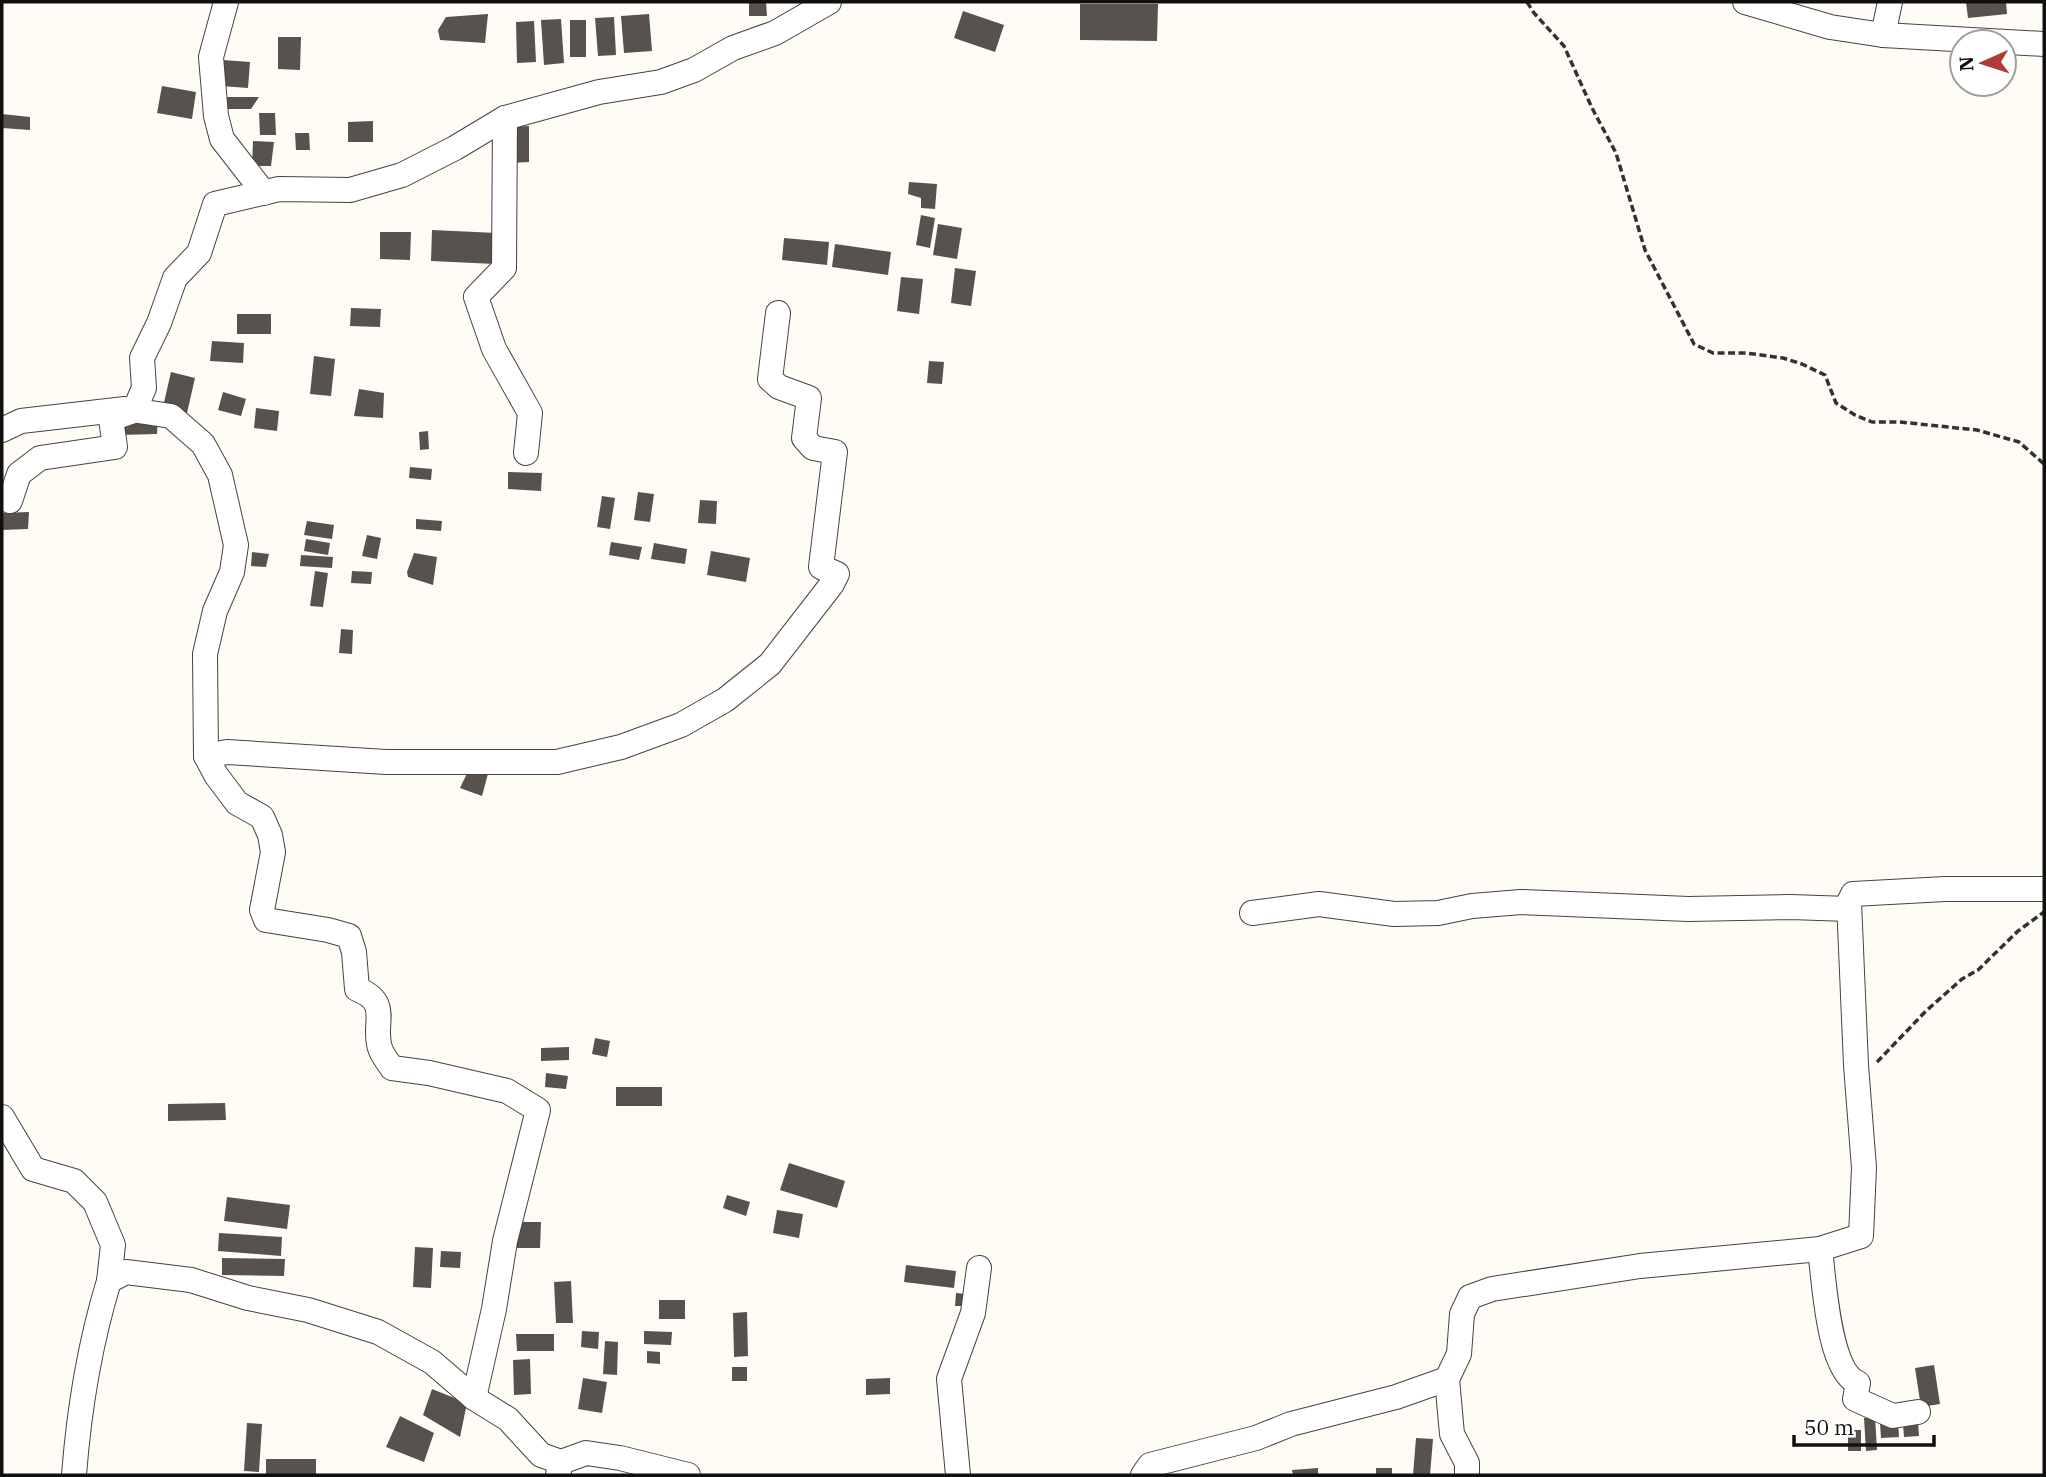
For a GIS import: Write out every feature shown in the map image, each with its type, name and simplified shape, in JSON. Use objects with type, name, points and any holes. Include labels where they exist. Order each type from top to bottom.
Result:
[{"type":"street","points":[[226,2],[211,58],[216,116],[222,139],[264,193]]},
{"type":"street","points":[[10,501],[19,474],[40,458],[115,447],[111,419],[134,411],[144,388],[142,358],[159,323],[175,278],[198,253],[215,204],[279,189],[350,190],[402,175],[505,118],[599,92],[661,82],[683,74],[733,48],[775,33],[829,2]]},
{"type":"street","points":[[1745,2],[1830,27],[1884,35],[2044,44]]},
{"type":"street","points":[[1884,35],[1890,2]]},
{"type":"street","points":[[505,118],[504,268],[477,297],[494,349],[530,412],[526,453]]},
{"type":"street","points":[[205,756],[228,752],[386,762],[557,762],[621,747],[681,725],[725,700],[769,664],[817,604],[836,574],[821,567],[835,452],[813,448],[804,438],[809,398],[779,387],[770,379],[778,313]]},
{"type":"street","points":[[2,429],[21,421],[125,409],[171,416],[203,444],[220,475],[236,545],[232,572],[215,611],[205,654],[205,756],[237,803],[262,817],[270,835],[273,852],[262,910],[266,920],[349,936],[354,952],[357,989],[370,994],[379,1010],[379,1047],[392,1068],[429,1073],[506,1091],[538,1110],[505,1241],[494,1309],[474,1398]]},
{"type":"street","points":[[1467,1475],[1467,1462],[1452,1434],[1447,1379],[1459,1354],[1462,1314],[1470,1297],[1492,1289],[1640,1266],[1820,1249],[1861,1236],[1864,1168],[1849,909],[1853,894],[1945,889],[2044,889]]},
{"type":"street","points":[[1252,913],[1319,904],[1394,914],[1438,913],[1472,906],[1521,902],[1688,909],[1849,909]]},
{"type":"street","points":[[2,1118],[33,1169],[74,1181],[95,1202],[113,1245],[109,1281],[99,1315],[84,1392],[74,1475]]},
{"type":"street","points":[[1820,1249],[1831,1332],[1841,1364],[1850,1380],[1858,1383],[1855,1399],[1893,1416],[1917,1412]]},
{"type":"street","points":[[958,1475],[949,1379],[973,1313],[979,1268]]},
{"type":"street","points":[[109,1281],[126,1272],[191,1280],[248,1298],[308,1310],[378,1332],[432,1362],[474,1398],[508,1419],[541,1455],[559,1468],[586,1453],[620,1458],[688,1475]]},
{"type":"street","points":[[1143,1475],[1150,1465],[1256,1438],[1291,1424],[1396,1397],[1447,1379]]},
{"type":"path","points":[[1527,2],[1564,46],[1616,153],[1645,250],[1694,344],[1713,353],[1746,352],[1802,364],[1825,375],[1836,403],[1855,415],[1872,422],[1900,422],[1977,430],[2019,442],[2044,464]]},
{"type":"path","points":[[1857,1078],[1865,1075],[1926,1011],[1962,979],[1978,970],[2018,930],[2044,912]]},
{"type":"building","points":[[749,2],[766,2],[767,16],[749,16]]},
{"type":"building","points":[[1966,2],[2006,2],[2007,14],[1968,18]]},
{"type":"building","points":[[1080,4],[1158,4],[1157,41],[1080,40]]},
{"type":"building","points":[[963,11],[1004,25],[995,52],[954,38]]},
{"type":"building","points":[[488,14],[485,43],[440,40],[438,30],[446,17]]},
{"type":"building","points":[[649,14],[652,51],[624,53],[621,16]]},
{"type":"building","points":[[614,17],[616,55],[598,56],[595,18]]},
{"type":"building","points":[[561,19],[564,63],[544,65],[541,20]]},
{"type":"building","points":[[570,20],[586,20],[586,57],[570,57]]},
{"type":"building","points":[[534,21],[536,62],[517,63],[516,22]]},
{"type":"building","points":[[278,37],[301,37],[300,70],[278,69]]},
{"type":"building","points":[[223,60],[250,62],[248,88],[221,86]]},
{"type":"building","points":[[162,86],[196,92],[192,119],[157,113]]},
{"type":"building","points":[[224,97],[259,97],[251,109],[224,109]]},
{"type":"building","points":[[259,113],[275,113],[276,135],[260,135]]},
{"type":"building","points":[[2,114],[30,117],[30,130],[2,128]]},
{"type":"building","points":[[373,121],[373,142],[348,142],[348,122]]},
{"type":"building","points":[[529,126],[529,162],[510,163],[510,127]]},
{"type":"building","points":[[295,133],[309,133],[310,150],[296,150]]},
{"type":"building","points":[[253,141],[274,142],[271,166],[252,166]]},
{"type":"building","points":[[909,182],[937,184],[935,209],[921,208],[921,198],[908,194]]},
{"type":"building","points":[[921,215],[935,218],[930,248],[916,245]]},
{"type":"building","points":[[938,224],[962,228],[957,259],[933,255]]},
{"type":"building","points":[[432,230],[497,233],[495,264],[431,261]]},
{"type":"building","points":[[380,232],[411,232],[410,260],[380,259]]},
{"type":"building","points":[[784,238],[829,242],[827,265],[782,260]]},
{"type":"building","points":[[835,244],[891,252],[888,275],[832,267]]},
{"type":"building","points":[[955,268],[976,271],[971,306],[951,303]]},
{"type":"building","points":[[901,277],[923,279],[919,314],[897,311]]},
{"type":"building","points":[[351,308],[381,309],[380,327],[350,326]]},
{"type":"building","points":[[237,314],[271,314],[271,334],[237,334]]},
{"type":"building","points":[[212,341],[244,343],[243,363],[210,361]]},
{"type":"building","points":[[314,356],[335,359],[331,396],[310,394]]},
{"type":"building","points":[[929,361],[944,362],[942,384],[927,383]]},
{"type":"building","points":[[171,372],[195,378],[187,413],[163,407]]},
{"type":"building","points":[[359,389],[384,393],[383,418],[354,416]]},
{"type":"building","points":[[223,392],[246,399],[241,416],[218,410]]},
{"type":"building","points":[[256,408],[279,411],[277,431],[254,428]]},
{"type":"building","points":[[158,415],[157,434],[120,435],[118,418]]},
{"type":"building","points":[[428,431],[429,449],[420,450],[419,432]]},
{"type":"building","points":[[410,467],[432,469],[431,480],[409,478]]},
{"type":"building","points":[[508,472],[542,473],[541,491],[508,489]]},
{"type":"building","points":[[638,492],[654,494],[650,522],[634,520]]},
{"type":"building","points":[[602,496],[615,498],[610,529],[597,527]]},
{"type":"building","points":[[700,500],[717,501],[716,524],[698,523]]},
{"type":"building","points":[[29,512],[28,529],[2,530],[2,513]]},
{"type":"building","points":[[416,519],[442,521],[441,531],[416,529]]},
{"type":"building","points":[[307,521],[334,525],[332,539],[304,535]]},
{"type":"building","points":[[367,535],[381,538],[377,559],[362,556]]},
{"type":"building","points":[[306,539],[330,543],[328,555],[304,551]]},
{"type":"building","points":[[611,542],[642,547],[639,560],[609,555]]},
{"type":"building","points":[[654,543],[687,549],[685,564],[651,559]]},
{"type":"building","points":[[711,551],[750,558],[746,582],[707,575]]},
{"type":"building","points":[[252,552],[269,554],[266,567],[251,566]]},
{"type":"building","points":[[414,553],[437,557],[433,585],[408,577],[407,572]]},
{"type":"building","points":[[301,555],[333,557],[332,568],[300,566]]},
{"type":"building","points":[[315,571],[328,573],[323,607],[310,606]]},
{"type":"building","points":[[352,571],[372,572],[371,584],[351,583]]},
{"type":"building","points":[[341,629],[353,630],[352,654],[339,653]]},
{"type":"building","points":[[471,765],[489,770],[482,796],[460,788]]},
{"type":"building","points":[[595,1038],[610,1041],[607,1057],[592,1054]]},
{"type":"building","points":[[569,1047],[569,1060],[541,1061],[541,1048]]},
{"type":"building","points":[[546,1073],[568,1076],[566,1089],[545,1087]]},
{"type":"building","points":[[616,1087],[662,1087],[662,1106],[616,1106]]},
{"type":"building","points":[[225,1103],[226,1120],[168,1121],[168,1104]]},
{"type":"building","points":[[789,1163],[845,1181],[837,1208],[780,1190]]},
{"type":"building","points":[[727,1195],[750,1202],[746,1216],[723,1208]]},
{"type":"building","points":[[227,1197],[290,1205],[287,1229],[224,1221]]},
{"type":"building","points":[[777,1210],[803,1214],[799,1238],[773,1233]]},
{"type":"building","points":[[514,1222],[541,1222],[540,1248],[514,1248]]},
{"type":"building","points":[[219,1233],[282,1237],[281,1256],[218,1251]]},
{"type":"building","points":[[415,1247],[433,1248],[431,1288],[413,1287]]},
{"type":"building","points":[[441,1251],[461,1252],[460,1268],[440,1267]]},
{"type":"building","points":[[222,1258],[285,1259],[284,1276],[222,1275]]},
{"type":"building","points":[[906,1265],[956,1271],[954,1288],[904,1282]]},
{"type":"building","points":[[571,1281],[573,1323],[556,1323],[554,1282]]},
{"type":"building","points":[[956,1293],[966,1294],[965,1306],[955,1306]]},
{"type":"building","points":[[659,1300],[685,1300],[685,1319],[659,1319]]},
{"type":"building","points":[[747,1312],[748,1356],[734,1357],[733,1313]]},
{"type":"building","points":[[582,1331],[599,1332],[598,1349],[581,1347]]},
{"type":"building","points":[[644,1331],[672,1332],[671,1345],[644,1344]]},
{"type":"building","points":[[516,1334],[554,1334],[554,1351],[517,1351]]},
{"type":"building","points":[[605,1341],[618,1342],[617,1375],[603,1374]]},
{"type":"building","points":[[647,1351],[660,1352],[660,1364],[647,1363]]},
{"type":"building","points":[[530,1359],[531,1394],[514,1395],[513,1360]]},
{"type":"building","points":[[1934,1365],[1940,1404],[1921,1407],[1915,1368]]},
{"type":"building","points":[[732,1367],[747,1367],[747,1381],[732,1381]]},
{"type":"building","points":[[583,1378],[607,1382],[602,1413],[578,1409]]},
{"type":"building","points":[[890,1378],[890,1394],[866,1395],[866,1379]]},
{"type":"building","points":[[432,1389],[467,1403],[460,1437],[423,1415]]},
{"type":"building","points":[[400,1416],[434,1433],[424,1462],[386,1447]]},
{"type":"building","points":[[1875,1417],[1877,1450],[1866,1451],[1864,1418]]},
{"type":"building","points":[[1898,1422],[1899,1437],[1881,1438],[1880,1423]]},
{"type":"building","points":[[247,1423],[262,1424],[259,1472],[244,1471]]},
{"type":"building","points":[[1918,1423],[1919,1436],[1904,1437],[1903,1424]]},
{"type":"building","points":[[1848,1430],[1861,1430],[1861,1451],[1848,1451]]},
{"type":"building","points":[[1416,1438],[1433,1439],[1430,1475],[1413,1475]]},
{"type":"building","points":[[266,1459],[316,1459],[316,1475],[266,1475]]},
{"type":"building","points":[[1318,1468],[1318,1475],[1293,1475],[1292,1470]]},
{"type":"building","points":[[1376,1468],[1392,1468],[1392,1475],[1376,1475]]}]
